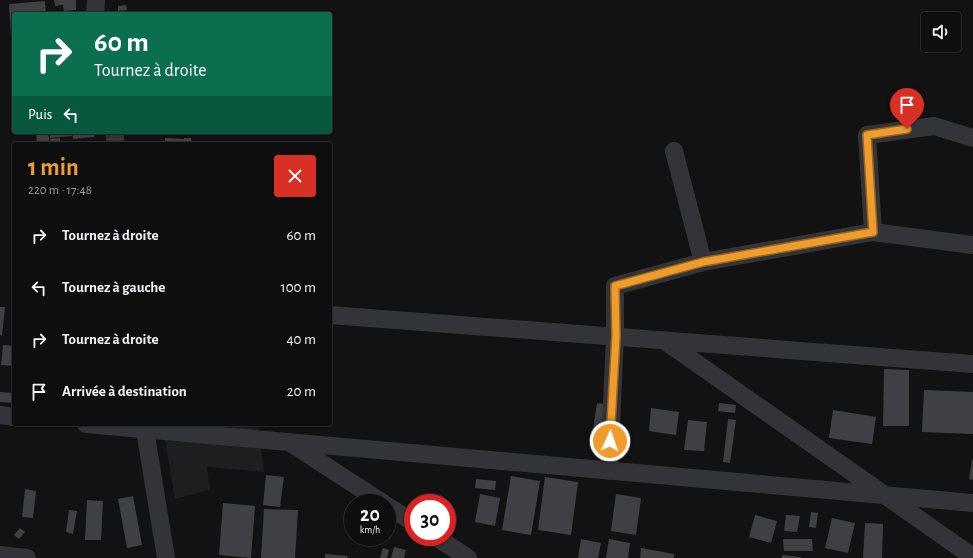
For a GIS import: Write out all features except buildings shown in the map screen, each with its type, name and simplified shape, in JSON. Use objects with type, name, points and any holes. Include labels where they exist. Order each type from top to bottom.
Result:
[{"type":"street","points":[[95,12],[96,0]]},
{"type":"street","points":[[873,232],[867,135],[934,126],[973,138]]},
{"type":"street","points":[[674,151],[703,262]]},
{"type":"street","points":[[609,471],[616,336],[615,286],[703,262],[873,232],[973,245]]},
{"type":"street","points":[[332,315],[973,364]]},
{"type":"street","points":[[664,340],[973,557]]},
{"type":"street","points":[[0,416],[12,417]]},
{"type":"street","points":[[126,426],[290,443],[973,503]]},
{"type":"street","points":[[146,427],[166,558]]},
{"type":"street","points":[[290,443],[369,494]]},
{"type":"street","points":[[450,546],[468,558]]},
{"type":"street","points":[[0,555],[26,558]]},
{"type":"shaded area","points":[[166,426],[258,426],[264,472],[207,467],[210,490],[175,499],[165,441]]},
{"type":"route","points":[[610,441],[616,336],[615,286],[703,262],[873,232],[867,135],[907,129]]}]
